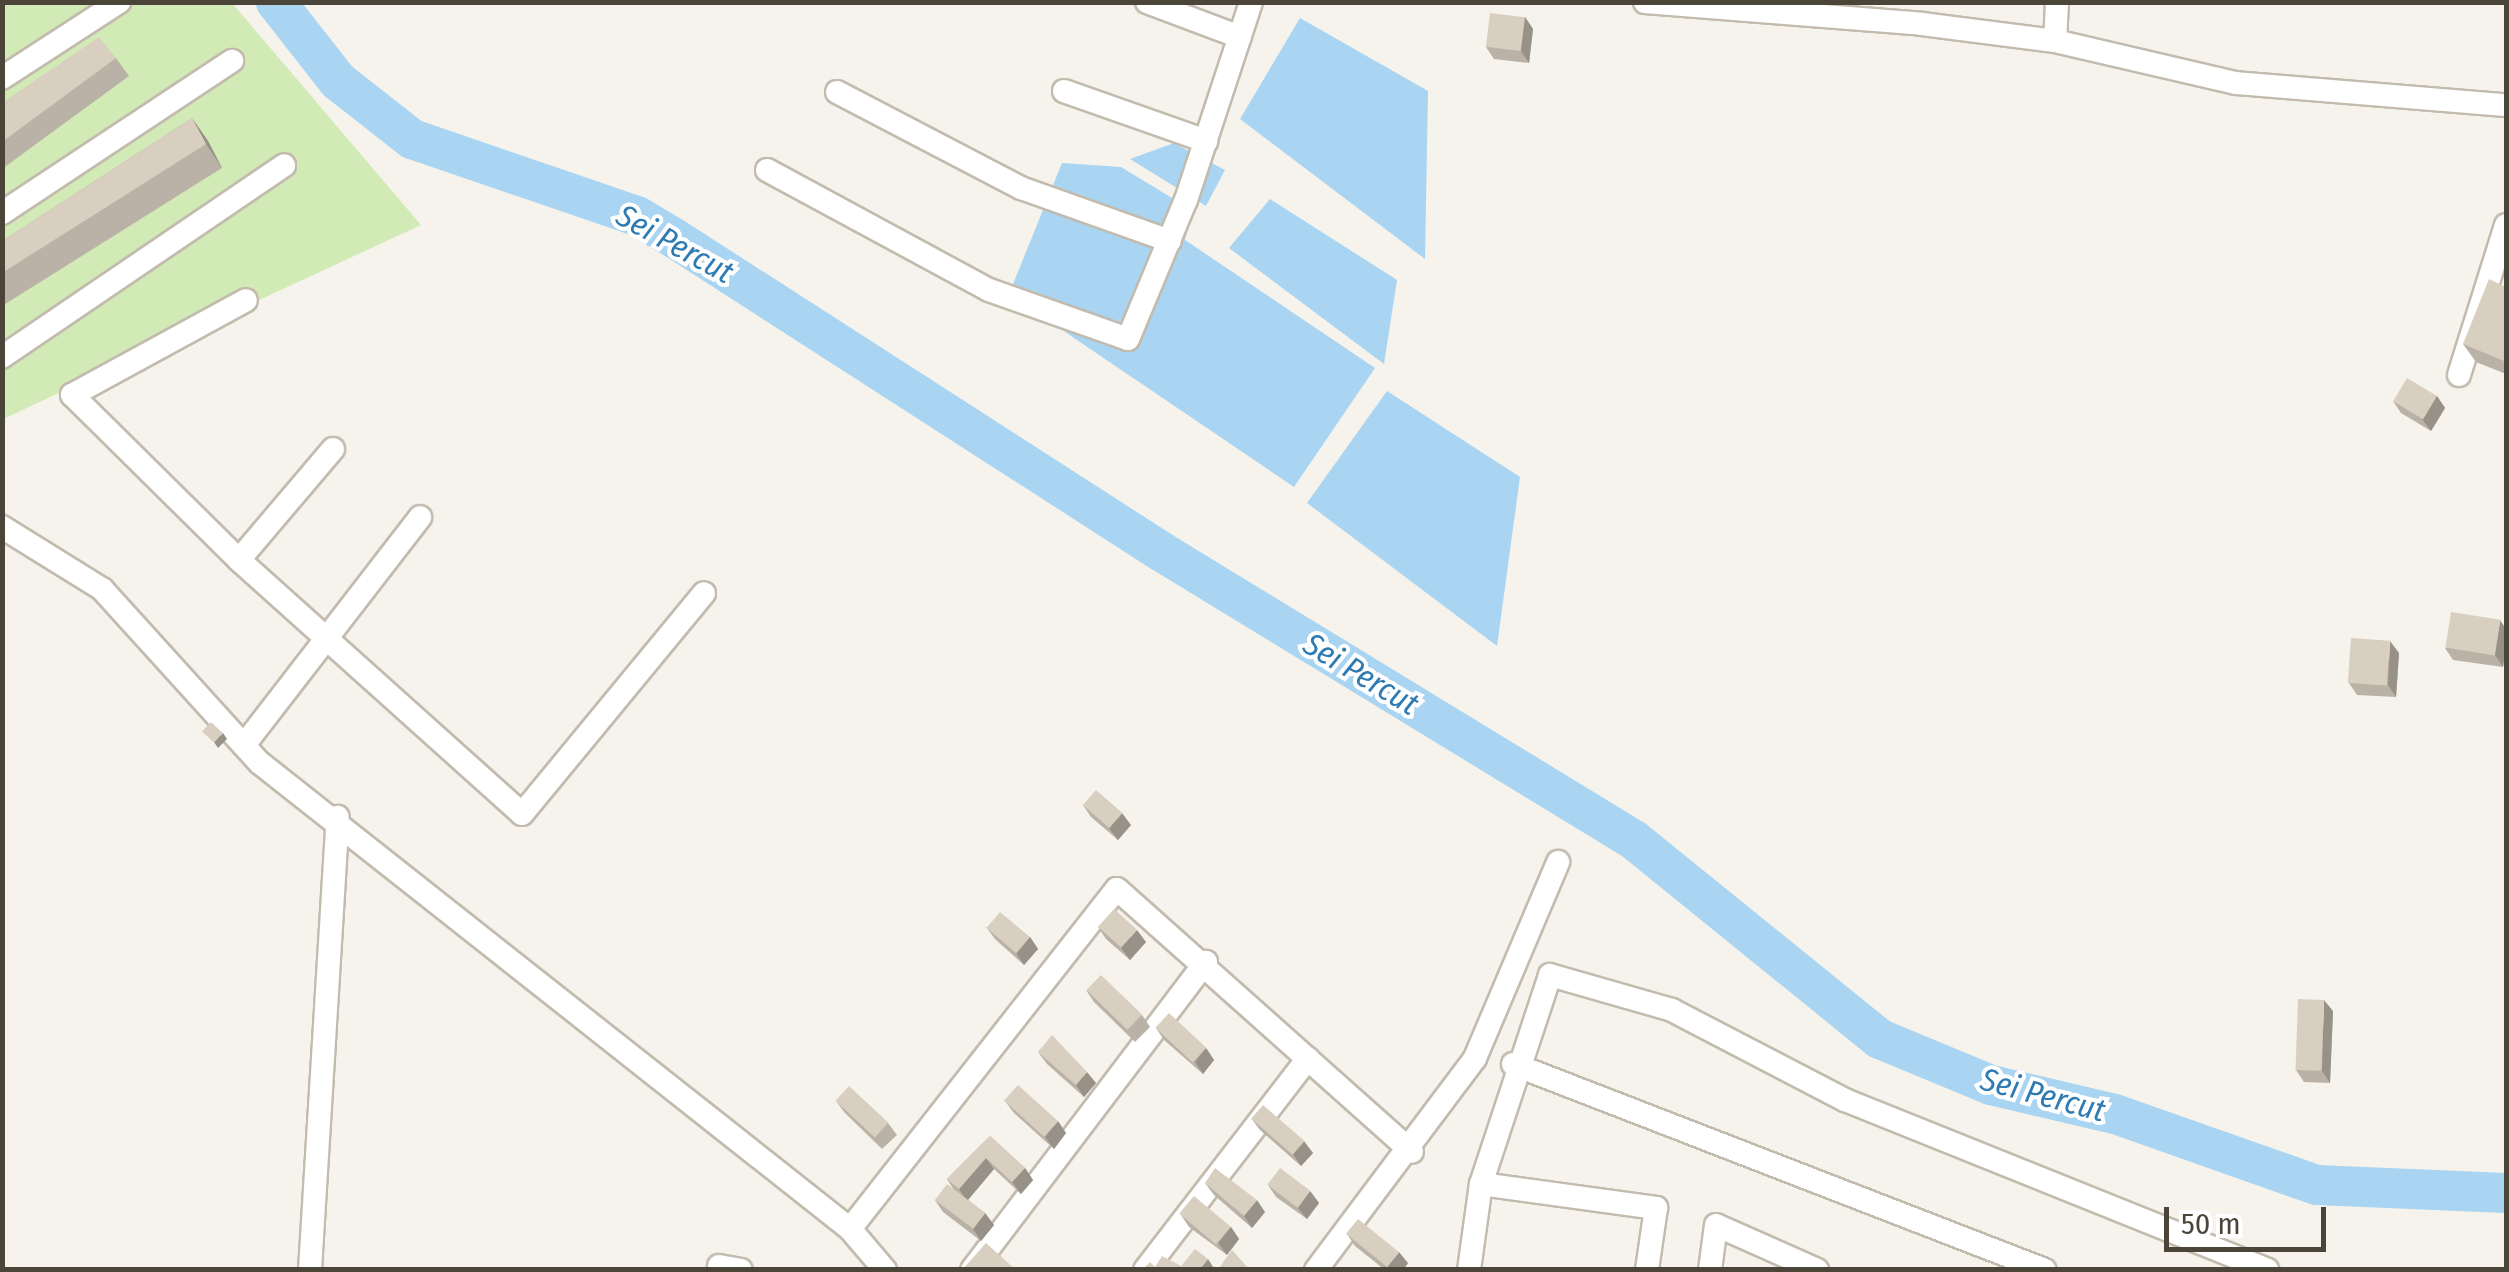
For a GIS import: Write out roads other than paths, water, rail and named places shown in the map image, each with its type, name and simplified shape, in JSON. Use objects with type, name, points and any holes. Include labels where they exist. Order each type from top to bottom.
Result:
[{"type":"street","points":[[2,78],[119,2]]},
{"type":"street","points":[[1146,2],[1240,37]]},
{"type":"street","points":[[767,170],[989,290],[1128,339],[1170,242],[1251,2]]},
{"type":"street","points":[[1646,2],[2055,41],[2216,81],[2506,105]]},
{"type":"street","points":[[2055,41],[2056,2]]},
{"type":"street","points":[[2,212],[232,61]]},
{"type":"street","points":[[1064,91],[1206,141]]},
{"type":"street","points":[[837,92],[1021,188],[1170,242]]},
{"type":"street","points":[[2,357],[284,165]]},
{"type":"street","points":[[2459,375],[2506,225]]},
{"type":"street","points":[[246,300],[72,394],[239,560],[331,638],[522,814],[704,593]]},
{"type":"street","points":[[239,560],[333,449]]},
{"type":"street","points":[[244,745],[331,638],[420,517]]},
{"type":"street","points":[[2,527],[102,588],[244,745],[850,1229],[885,1270]]},
{"type":"street","points":[[310,1270],[338,817]]},
{"type":"street","points":[[1316,1270],[1412,1152],[1475,1058],[1558,862]]},
{"type":"street","points":[[850,1229],[1106,893],[1125,891],[1412,1152]]},
{"type":"street","points":[[972,1270],[1206,962]]},
{"type":"street","points":[[1469,1270],[1481,1184],[1513,1064],[1550,974],[1672,1010],[1845,1100],[2267,1270]]},
{"type":"street","points":[[1145,1270],[1308,1058]]},
{"type":"street","points":[[1513,1064],[2045,1270]]},
{"type":"street","points":[[1481,1184],[1656,1208],[1648,1270]]},
{"type":"street","points":[[1710,1270],[1716,1224],[1817,1270]]},
{"type":"water","points":[[1300,18],[1428,91],[1425,259],[1240,119]]},
{"type":"water","points":[[1174,143],[1225,170],[1206,206],[1130,159]]},
{"type":"water","points":[[1062,163],[1121,167],[1192,210],[1185,240],[1375,368],[1294,487],[1009,294]]},
{"type":"water","points":[[1270,199],[1397,280],[1384,364],[1229,248]]},
{"type":"water","points":[[1387,391],[1520,477],[1497,646],[1307,503]]},
{"type":"waterway","name":"Sei Percut","points":[[276,2],[338,81],[412,139],[637,216],[674,238],[1162,552],[1634,840],[1880,1039],[1991,1085],[2115,1114],[2317,1185],[2506,1193]]}]
